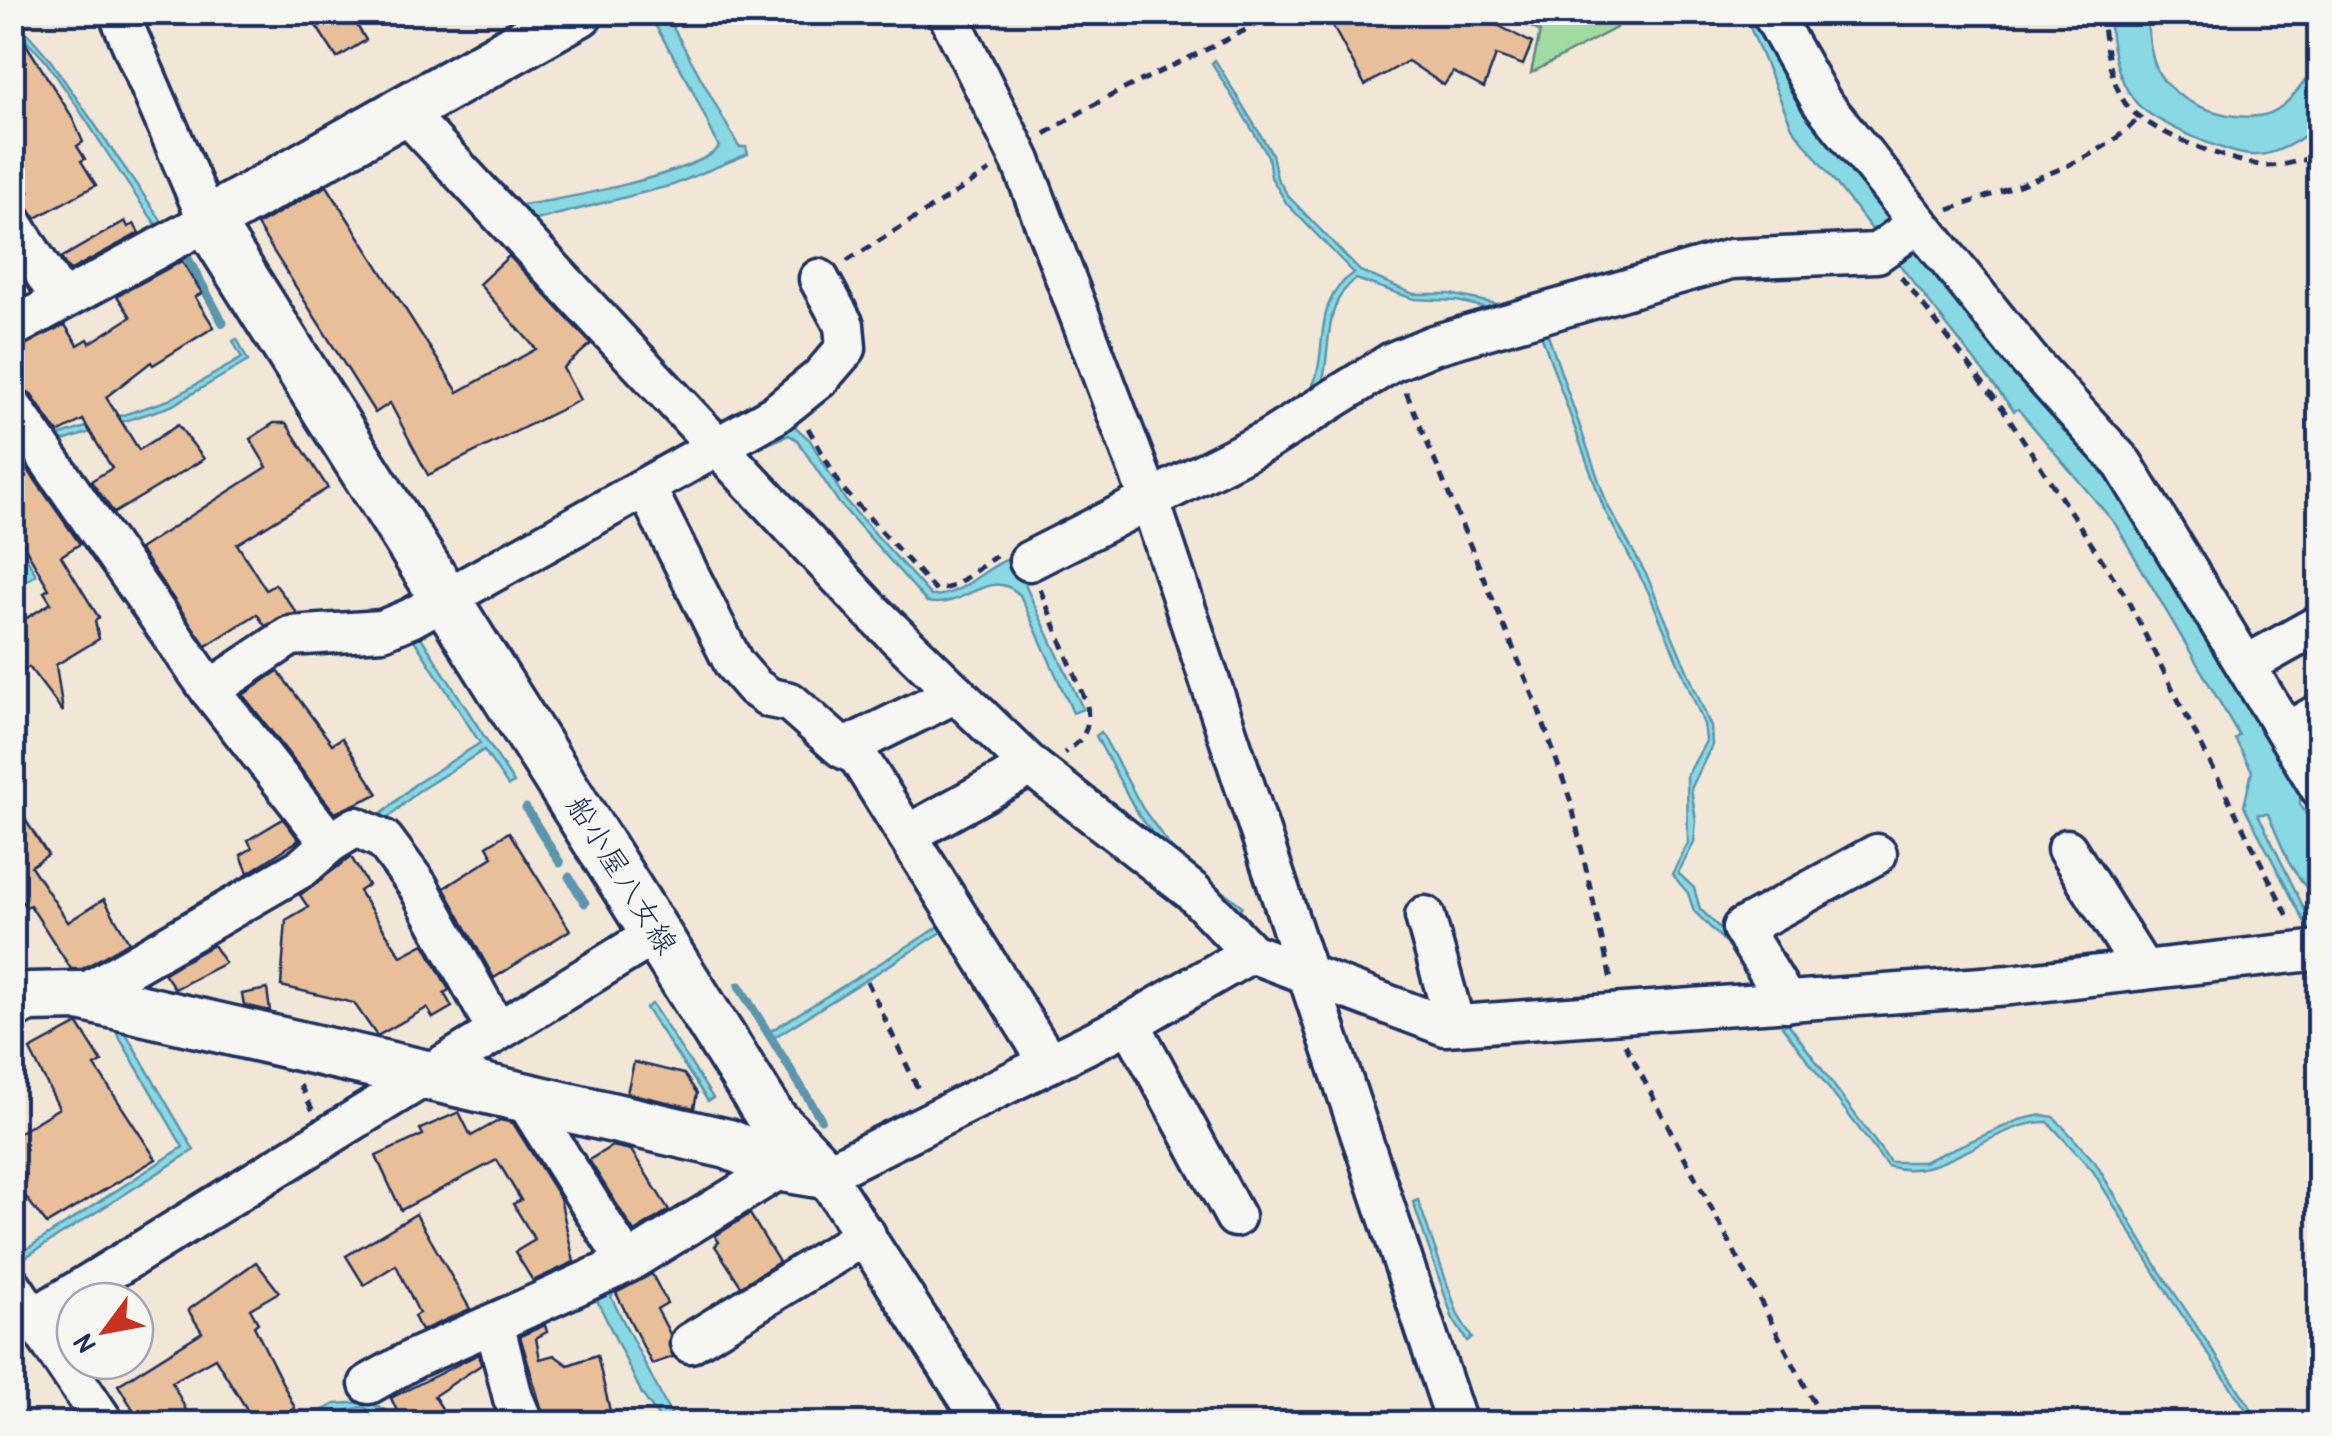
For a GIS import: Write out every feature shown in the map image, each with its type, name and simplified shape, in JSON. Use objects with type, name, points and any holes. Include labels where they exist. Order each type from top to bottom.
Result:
[{"type":"main road","points":[[208,221],[579,12]]},
{"type":"main road","name":"船小屋八女線","points":[[208,221],[658,932],[804,1171]]},
{"type":"main road","points":[[18,990],[80,996],[433,1074],[728,1144],[804,1171]]},
{"type":"street","points":[[12,328],[208,221],[118,12]]},
{"type":"street","points":[[947,12],[1017,153],[1149,498],[1457,1424]]},
{"type":"street","points":[[1770,12],[1821,101],[1917,225],[2028,359],[2124,464],[2248,664],[2304,722],[2320,788]]},
{"type":"street","points":[[404,111],[718,448],[956,693],[1033,768],[1193,892],[1251,954],[1304,970],[1356,994],[1455,1025],[1787,1002],[2313,951]]},
{"type":"street","points":[[12,222],[61,300]]},
{"type":"street","points":[[1029,561],[1266,441],[1392,362],[1433,345],[1731,259],[1882,250],[1917,225]]},
{"type":"street","points":[[210,690],[290,636],[382,630],[646,490],[778,412],[820,378],[846,348],[844,325],[819,279]]},
{"type":"street","points":[[12,407],[210,690],[330,843]]},
{"type":"street","points":[[646,490],[734,664],[754,687],[770,698],[790,702],[842,748],[856,755]]},
{"type":"street","points":[[2248,664],[2320,624]]},
{"type":"street","points":[[956,693],[851,745],[1049,1063]]},
{"type":"street","points":[[907,835],[1033,768]]},
{"type":"street","points":[[80,996],[303,868],[330,843],[356,827],[384,840],[418,886],[497,1031]]},
{"type":"street","points":[[2067,848],[2143,970]]},
{"type":"street","points":[[1787,1002],[1742,928],[1876,854]]},
{"type":"street","points":[[1424,916],[1455,1025]]},
{"type":"street","points":[[24,1324],[658,932]]},
{"type":"street","points":[[369,1384],[627,1262],[804,1171],[933,1121],[1130,1024],[1251,954]]},
{"type":"street","points":[[1130,1024],[1236,1217]]},
{"type":"street","points":[[522,1095],[627,1262]]},
{"type":"street","points":[[804,1171],[866,1235],[970,1418]]},
{"type":"street","points":[[690,1344],[866,1235]]},
{"type":"street","points":[[12,1286],[24,1324],[105,1424]]},
{"type":"street","points":[[494,1323],[513,1398],[524,1424]]},
{"type":"path","points":[[819,279],[1099,98],[1222,45],[1278,12]]},
{"type":"path","points":[[2102,12],[2111,65],[2123,100],[2138,118],[2175,136],[2258,164],[2270,166],[2320,156]]},
{"type":"path","points":[[1917,225],[2082,157],[2127,130],[2138,118]]},
{"type":"path","points":[[1882,250],[2004,409],[2125,595],[2313,951]]},
{"type":"path","points":[[1392,362],[1537,704],[1571,802],[1620,1034],[1825,1424]]},
{"type":"path","points":[[778,412],[806,425],[842,488],[936,591],[954,586],[1008,548],[1029,561],[1088,705],[1089,725],[1082,741],[1033,768]]},
{"type":"path","points":[[867,981],[933,1121]]},
{"type":"path","points":[[2309,1424],[2320,1376]]},
{"type":"green space","points":[[1505,13],[1609,13],[1616,28],[1531,73],[1540,32]]},
{"type":"water","points":[[13,12],[163,223],[158,227],[47,63],[20,34]]},
{"type":"water","points":[[648,13],[665,13],[739,147],[746,147],[748,154],[673,185],[524,223],[507,206],[585,194],[654,177],[707,157],[719,147],[688,81]]},
{"type":"water","points":[[1744,13],[1764,13],[2106,458],[2319,809],[2319,820],[2303,793],[2300,795],[2300,804],[2319,836],[2319,906],[2289,863],[2268,814],[2258,814],[2317,935],[2313,938],[2244,806],[2252,771],[2235,739],[2239,735],[2116,525],[2018,409],[2014,411],[1792,127]]},
{"type":"water","points":[[2109,13],[2146,13],[2152,54],[2163,79],[2187,100],[2218,113],[2250,117],[2273,112],[2295,93],[2319,61],[2319,124],[2288,146],[2260,155],[2224,149],[2188,135],[2142,108],[2128,91],[2115,58]]},
{"type":"water","points":[[1215,60],[1272,154],[1277,178],[1289,197],[1360,271],[1413,294],[1450,294],[1515,308],[1513,314],[1457,301],[1414,299],[1356,279],[1344,290],[1332,316],[1319,392],[1304,399],[1318,369],[1330,301],[1354,273],[1287,204],[1271,177],[1268,156],[1212,63]]},
{"type":"water","points":[[1544,324],[1607,504],[1648,578],[1711,727],[1712,745],[1691,789],[1696,821],[1694,843],[1678,873],[1694,888],[1700,909],[1728,936],[1757,988],[1724,941],[1694,911],[1688,893],[1672,874],[1688,843],[1687,776],[1706,741],[1704,724],[1648,591],[1604,509],[1538,326]]},
{"type":"water","points":[[237,339],[248,361],[171,406],[54,444],[52,438],[169,400],[242,358],[233,341]]},
{"type":"water","points":[[778,422],[793,425],[810,440],[845,500],[931,596],[953,592],[1011,558],[1023,563],[1026,587],[1083,709],[1073,713],[1020,595],[997,585],[941,603],[927,602],[839,503],[797,440],[789,435],[745,454],[738,444]]},
{"type":"water","points":[[12,530],[36,575],[13,589],[12,589]]},
{"type":"water","points":[[417,631],[514,783],[508,786],[484,750],[417,792],[381,824],[377,818],[414,785],[480,743],[411,635]]},
{"type":"water","points":[[1101,732],[1143,809],[1175,853],[1242,906],[1239,912],[1169,857],[1135,809],[1096,736]]},
{"type":"water","points":[[950,920],[953,925],[773,1038],[769,1032]]},
{"type":"water","points":[[652,1004],[713,1098],[708,1101],[646,1008]]},
{"type":"water","points":[[118,1020],[194,1150],[13,1265],[13,1258],[183,1147],[111,1023]]},
{"type":"water","points":[[1788,1023],[1890,1162],[1923,1162],[2019,1120],[2041,1115],[2054,1117],[2095,1162],[2159,1270],[2261,1423],[2255,1423],[2170,1297],[2093,1171],[2048,1122],[2008,1131],[1928,1167],[1887,1166],[1782,1026]]},
{"type":"water","points":[[1418,1200],[1458,1315],[1472,1338],[1467,1341],[1453,1319],[1413,1202]]},
{"type":"water","points":[[620,1283],[611,1297],[675,1423],[663,1423],[642,1394],[598,1302],[594,1288]]},
{"type":"water","points":[[368,1402],[385,1410],[395,1423],[387,1423],[364,1407],[296,1424],[335,1404]]},
{"type":"building","points":[[332,12],[349,12],[366,40],[337,58],[315,24]]},
{"type":"building","points":[[1325,12],[1472,12],[1532,43],[1523,65],[1496,55],[1484,88],[1453,72],[1444,85],[1408,61],[1365,85]]},
{"type":"building","points":[[12,22],[71,115],[83,142],[77,146],[85,159],[81,161],[96,185],[36,218],[16,200],[29,192],[12,164]]},
{"type":"building","points":[[327,186],[458,392],[536,349],[479,284],[509,256],[591,344],[563,368],[580,400],[428,475],[390,403],[375,413],[257,225]]},
{"type":"building","points":[[125,221],[128,227],[134,224],[139,233],[69,271],[61,258]]},
{"type":"building","points":[[182,261],[202,293],[195,297],[214,327],[153,365],[151,362],[106,397],[139,450],[178,425],[204,459],[114,513],[91,481],[112,468],[83,420],[58,433],[30,393],[12,385],[12,350],[65,325],[78,345],[88,339],[90,343],[131,317],[117,296]]},
{"type":"building","points":[[274,423],[286,423],[328,488],[237,544],[266,590],[275,584],[297,613],[265,626],[257,614],[206,646],[139,549],[267,467],[250,439]]},
{"type":"building","points":[[12,447],[80,544],[61,556],[99,618],[95,621],[99,639],[56,665],[63,712],[29,667],[12,677],[12,627],[51,603],[44,592],[49,589],[12,525]]},
{"type":"building","points":[[278,671],[332,744],[342,738],[378,794],[335,813],[243,695]]},
{"type":"building","points":[[12,799],[48,855],[31,866],[68,922],[104,899],[129,942],[82,969],[71,969],[30,905],[26,907],[22,902],[12,908]]},
{"type":"building","points":[[283,819],[299,840],[248,873],[241,855],[252,848],[248,840]]},
{"type":"building","points":[[509,832],[570,930],[494,978],[444,888],[493,857],[487,846]]},
{"type":"building","points":[[351,857],[368,885],[359,891],[401,956],[424,944],[449,990],[444,993],[452,1007],[433,1018],[427,1008],[377,1036],[354,1003],[281,986],[286,920],[308,907],[300,895]]},
{"type":"building","points":[[213,945],[225,963],[175,989],[164,973]]},
{"type":"building","points":[[267,989],[270,1011],[244,1005],[242,994]]},
{"type":"building","points":[[78,1024],[102,1062],[95,1066],[156,1159],[47,1224],[12,1180],[12,1137],[59,1108],[30,1050]]},
{"type":"building","points":[[634,1062],[684,1074],[697,1093],[694,1108],[627,1093]]},
{"type":"building","points":[[459,1112],[471,1136],[500,1120],[513,1123],[560,1198],[574,1262],[533,1281],[515,1252],[535,1240],[513,1204],[521,1200],[497,1160],[401,1210],[376,1156],[423,1135],[420,1129]]},
{"type":"building","points":[[612,1146],[631,1150],[669,1210],[634,1232],[589,1160]]},
{"type":"building","points":[[416,1214],[470,1309],[421,1331],[414,1316],[419,1313],[396,1265],[364,1285],[346,1256]]},
{"type":"building","points":[[750,1214],[779,1262],[741,1286],[715,1246],[719,1242],[715,1236]]},
{"type":"building","points":[[256,1262],[279,1292],[250,1309],[258,1323],[254,1326],[295,1408],[270,1424],[256,1424],[215,1358],[172,1382],[193,1424],[142,1424],[118,1385],[124,1381],[155,1381],[155,1362],[202,1332],[188,1310]]},
{"type":"building","points":[[652,1274],[667,1303],[657,1309],[670,1334],[673,1357],[652,1364],[616,1293]]},
{"type":"building","points":[[545,1325],[547,1332],[536,1338],[540,1359],[554,1355],[568,1365],[597,1355],[613,1424],[546,1424],[520,1336]]},
{"type":"building","points":[[479,1354],[481,1365],[434,1396],[452,1424],[403,1424],[391,1398]]},
{"type":"waterway","points":[[186,255],[223,323]]},
{"type":"waterway","points":[[526,808],[560,863]]},
{"type":"waterway","points":[[569,877],[585,903]]},
{"type":"waterway","points":[[739,986],[821,1119]]}]
